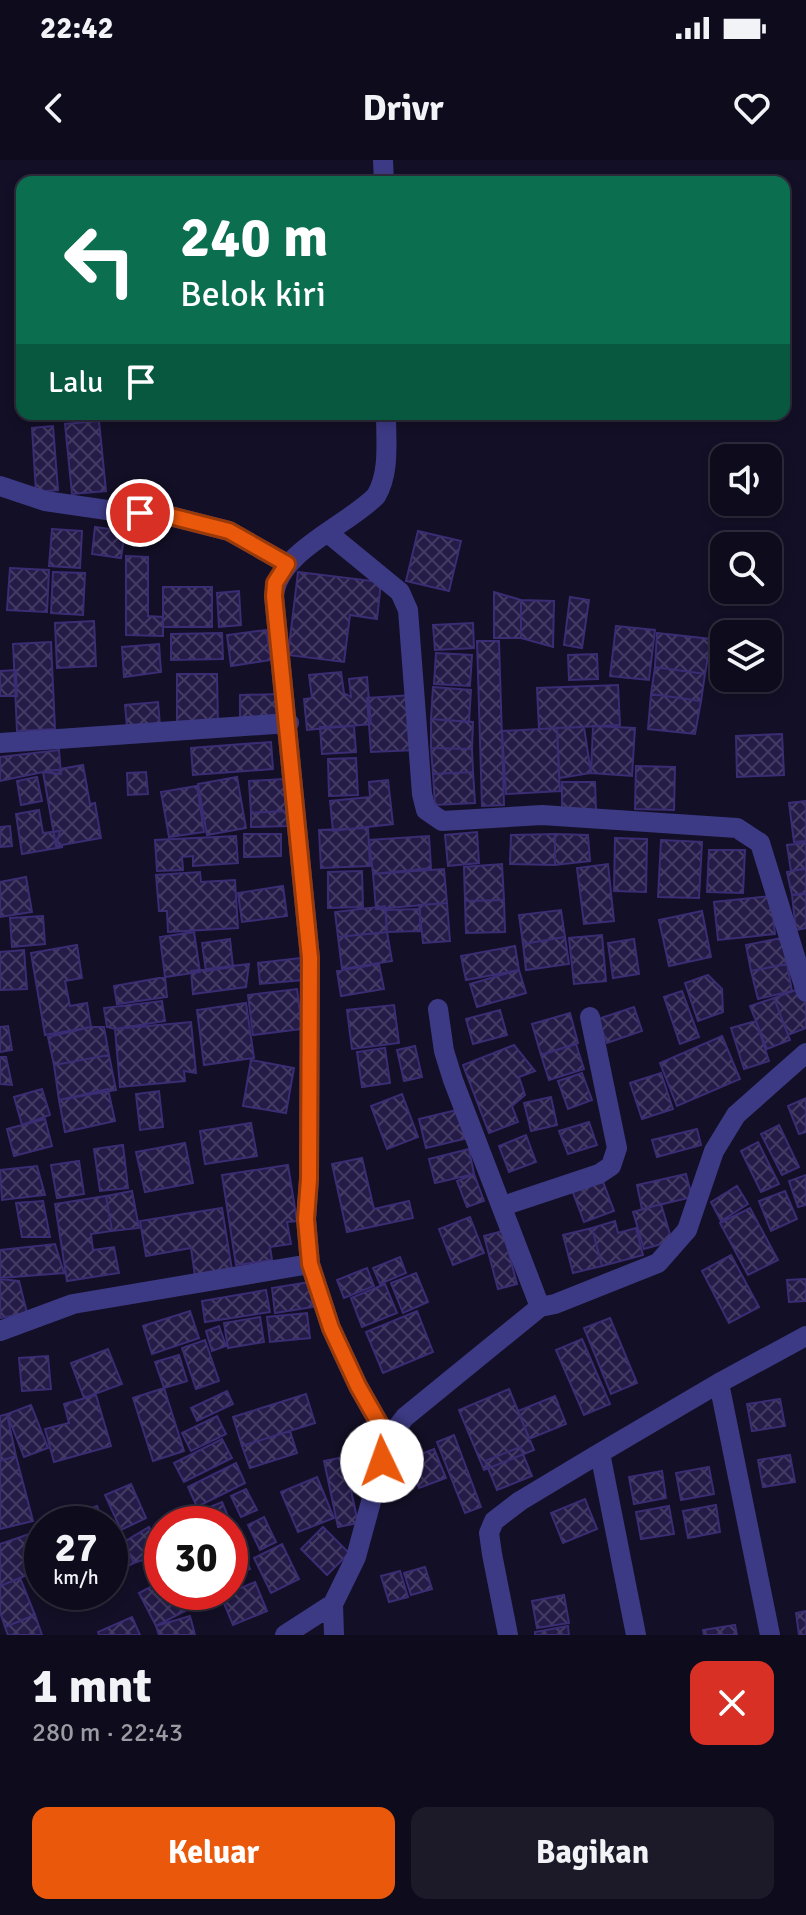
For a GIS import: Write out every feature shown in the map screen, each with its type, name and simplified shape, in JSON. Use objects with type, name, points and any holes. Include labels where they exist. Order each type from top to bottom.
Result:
[{"type":"street","points":[[386,420],[382,487],[371,501],[287,564],[275,583],[274,596],[310,958],[306,1219],[310,1264],[331,1328],[358,1386],[388,1439]]},
{"type":"street","points":[[0,486],[45,501],[166,515],[229,531],[287,564]]},
{"type":"street","points":[[328,533],[400,592],[408,610],[422,794],[426,810],[442,821],[542,815],[737,828],[760,843],[806,992]]},
{"type":"street","points":[[0,743],[289,723]]},
{"type":"street","points":[[438,1009],[444,1051],[453,1080],[540,1307]]},
{"type":"street","points":[[503,1206],[599,1174],[611,1166],[617,1148],[590,1017]]},
{"type":"street","points":[[334,1635],[333,1604],[356,1557],[388,1439],[405,1417],[540,1307],[555,1304],[658,1263],[687,1230],[714,1151],[736,1115],[806,1053]]},
{"type":"street","points":[[0,1331],[73,1304],[310,1264]]},
{"type":"street","points":[[508,1635],[489,1533],[494,1521],[520,1501],[600,1453],[806,1336]]},
{"type":"street","points":[[719,1383],[770,1635]]},
{"type":"street","points":[[600,1453],[636,1635]]},
{"type":"street","points":[[285,1635],[333,1604]]},
{"type":"building","points":[[99,421],[106,491],[72,494],[65,424]]},
{"type":"building","points":[[53,426],[58,490],[36,492],[32,428]]},
{"type":"building","points":[[95,527],[125,531],[121,558],[92,554]]},
{"type":"building","points":[[52,529],[82,531],[80,568],[49,566]]},
{"type":"building","points":[[418,531],[461,541],[449,591],[406,581]]},
{"type":"building","points":[[126,556],[148,557],[148,616],[163,617],[163,636],[126,635]]},
{"type":"building","points":[[10,568],[49,570],[47,612],[7,610]]},
{"type":"building","points":[[53,572],[85,573],[83,615],[51,613]]},
{"type":"building","points":[[298,572],[381,582],[377,619],[350,615],[344,662],[288,655]]},
{"type":"building","points":[[163,587],[212,587],[212,627],[163,627]]},
{"type":"building","points":[[239,591],[241,625],[219,627],[217,593]]},
{"type":"building","points":[[494,592],[521,600],[521,638],[494,638]]},
{"type":"building","points":[[570,597],[589,600],[582,648],[564,645]]},
{"type":"building","points":[[521,600],[554,601],[553,647],[521,638]]},
{"type":"building","points":[[94,621],[96,666],[57,668],[55,623]]},
{"type":"building","points":[[473,623],[474,648],[435,650],[433,625]]},
{"type":"building","points":[[616,626],[655,630],[649,680],[610,676]]},
{"type":"building","points":[[266,630],[271,660],[231,666],[227,635]]},
{"type":"building","points":[[222,633],[223,659],[171,660],[171,634]]},
{"type":"building","points":[[657,633],[710,639],[705,674],[655,667]]},
{"type":"building","points":[[477,641],[499,641],[504,805],[482,806]]},
{"type":"building","points":[[51,642],[55,729],[17,731],[13,644]]},
{"type":"building","points":[[159,644],[161,672],[124,677],[122,647]]},
{"type":"building","points":[[436,653],[472,655],[470,686],[434,684]]},
{"type":"building","points":[[597,654],[598,679],[569,680],[568,655]]},
{"type":"building","points":[[655,667],[705,674],[701,701],[651,694]]},
{"type":"building","points":[[16,670],[17,696],[0,696],[0,671]]},
{"type":"building","points":[[341,672],[344,693],[351,697],[349,679],[367,677],[371,724],[307,730],[304,699],[312,698],[309,675]]},
{"type":"building","points":[[177,674],[217,674],[218,725],[177,725]]},
{"type":"building","points":[[618,685],[620,725],[539,729],[537,688]]},
{"type":"building","points":[[433,687],[471,690],[469,722],[431,719]]},
{"type":"building","points":[[280,694],[281,717],[240,718],[240,695]]},
{"type":"building","points":[[651,694],[701,701],[695,734],[648,729]]},
{"type":"building","points":[[413,695],[416,750],[371,752],[367,698]]},
{"type":"building","points":[[158,702],[160,725],[127,727],[125,705]]},
{"type":"building","points":[[431,719],[473,722],[472,749],[431,748]]},
{"type":"building","points":[[354,726],[356,752],[322,754],[320,727]]},
{"type":"building","points":[[593,726],[635,728],[632,776],[591,773]]},
{"type":"building","points":[[584,727],[591,773],[559,778],[557,728]]},
{"type":"building","points":[[557,728],[560,791],[506,794],[502,731]]},
{"type":"building","points":[[782,734],[784,775],[737,777],[736,736]]},
{"type":"building","points":[[271,742],[273,769],[193,775],[191,748]]},
{"type":"building","points":[[431,748],[472,749],[473,772],[433,774]]},
{"type":"building","points":[[59,750],[61,774],[43,772],[0,781],[0,757]]},
{"type":"building","points":[[356,758],[358,795],[329,796],[328,759]]},
{"type":"building","points":[[83,765],[90,804],[95,803],[101,838],[56,846],[43,772]]},
{"type":"building","points":[[636,766],[675,767],[674,810],[635,809]]},
{"type":"building","points":[[146,772],[148,794],[128,795],[127,773]]},
{"type":"building","points":[[473,772],[475,803],[435,805],[433,774]]},
{"type":"building","points":[[37,777],[42,801],[21,805],[17,781]]},
{"type":"building","points":[[237,777],[246,828],[207,835],[198,784]]},
{"type":"building","points":[[284,779],[286,811],[251,813],[249,781]]},
{"type":"building","points":[[388,780],[393,824],[333,831],[330,801],[370,797],[369,782]]},
{"type":"building","points":[[562,782],[595,782],[596,810],[562,811]]},
{"type":"building","points":[[197,786],[204,832],[169,837],[161,792]]},
{"type":"building","points":[[806,801],[806,841],[794,842],[789,803]]},
{"type":"building","points":[[39,810],[43,833],[60,831],[56,846],[63,847],[22,854],[16,814]]},
{"type":"building","points":[[286,811],[288,826],[251,827],[251,813]]},
{"type":"building","points":[[10,826],[12,846],[0,847],[0,827]]},
{"type":"building","points":[[368,828],[370,866],[321,868],[319,830]]},
{"type":"building","points":[[477,832],[479,863],[448,866],[445,835]]},
{"type":"building","points":[[244,834],[281,834],[281,856],[244,857]]},
{"type":"building","points":[[555,834],[588,835],[590,861],[555,865]]},
{"type":"building","points":[[555,834],[555,865],[510,864],[511,835]]},
{"type":"building","points":[[236,836],[238,863],[193,866],[193,856],[182,857],[183,870],[157,871],[155,840]]},
{"type":"building","points":[[429,836],[431,868],[373,874],[369,840]]},
{"type":"building","points":[[615,838],[647,839],[646,892],[614,891]]},
{"type":"building","points":[[661,840],[702,842],[699,898],[658,897]]},
{"type":"building","points":[[806,843],[806,869],[791,871],[787,845]]},
{"type":"building","points":[[709,850],[745,850],[743,893],[707,892]]},
{"type":"building","points":[[502,864],[504,900],[465,901],[464,867]]},
{"type":"building","points":[[608,864],[614,921],[584,924],[577,868]]},
{"type":"building","points":[[806,868],[806,893],[792,895],[787,872]]},
{"type":"building","points":[[444,869],[447,903],[376,909],[373,874]]},
{"type":"building","points":[[362,871],[363,907],[328,908],[328,872]]},
{"type":"building","points":[[200,872],[201,882],[235,880],[238,928],[168,932],[167,911],[159,911],[156,875]]},
{"type":"building","points":[[26,877],[32,912],[0,917],[0,882]]},
{"type":"building","points":[[283,886],[287,916],[242,922],[238,893]]},
{"type":"building","points":[[806,894],[806,928],[796,930],[792,895]]},
{"type":"building","points":[[771,896],[775,934],[718,940],[714,902]]},
{"type":"building","points":[[504,900],[505,932],[466,933],[465,901]]},
{"type":"building","points":[[447,903],[450,941],[423,943],[419,905]]},
{"type":"building","points":[[385,906],[387,932],[338,937],[335,912]]},
{"type":"building","points":[[420,909],[420,931],[387,932],[386,910]]},
{"type":"building","points":[[561,910],[565,937],[523,944],[519,915]]},
{"type":"building","points":[[702,911],[711,957],[669,966],[659,920]]},
{"type":"building","points":[[43,916],[45,944],[12,947],[10,918]]},
{"type":"building","points":[[194,932],[200,972],[165,977],[160,937]]},
{"type":"building","points":[[387,932],[392,961],[342,969],[338,937]]},
{"type":"building","points":[[602,935],[606,981],[574,984],[569,938]]},
{"type":"building","points":[[565,937],[569,964],[526,970],[523,944]]},
{"type":"building","points":[[782,938],[787,964],[751,971],[746,945]]},
{"type":"building","points":[[230,939],[233,967],[206,971],[202,943]]},
{"type":"building","points":[[634,939],[639,974],[613,978],[608,943]]},
{"type":"building","points":[[77,945],[82,978],[65,981],[70,1006],[87,1003],[91,1027],[45,1035],[31,953]]},
{"type":"building","points":[[515,946],[519,970],[466,980],[461,956]]},
{"type":"building","points":[[24,950],[27,989],[0,990],[0,952]]},
{"type":"building","points":[[300,958],[303,980],[260,984],[258,963]]},
{"type":"building","points":[[249,964],[246,987],[193,994],[191,971]]},
{"type":"building","points":[[379,964],[384,989],[341,996],[337,971]]},
{"type":"building","points":[[787,964],[792,991],[758,999],[751,971]]},
{"type":"building","points":[[519,970],[526,993],[477,1007],[470,984]]},
{"type":"building","points":[[708,975],[722,989],[723,1012],[698,1021],[685,983]]},
{"type":"building","points":[[165,977],[167,997],[117,1004],[114,986]]},
{"type":"building","points":[[801,988],[806,1001],[806,1028],[788,1035],[774,998]]},
{"type":"building","points":[[297,989],[302,1029],[253,1035],[248,995]]},
{"type":"building","points":[[682,991],[699,1037],[680,1044],[664,997]]},
{"type":"building","points":[[774,998],[790,1040],[767,1049],[750,1006]]},
{"type":"building","points":[[162,1001],[165,1021],[115,1029],[107,1027],[104,1008]]},
{"type":"building","points":[[246,1003],[254,1058],[204,1065],[197,1010]]},
{"type":"building","points":[[394,1005],[399,1043],[352,1049],[347,1010]]},
{"type":"building","points":[[634,1007],[642,1031],[607,1043],[598,1019]]},
{"type":"building","points":[[500,1010],[507,1035],[473,1044],[466,1019]]},
{"type":"building","points":[[570,1013],[578,1043],[541,1055],[532,1024]]},
{"type":"building","points":[[756,1021],[769,1061],[744,1069],[731,1028]]},
{"type":"building","points":[[191,1022],[196,1073],[184,1071],[185,1081],[120,1087],[115,1029]]},
{"type":"building","points":[[8,1026],[12,1050],[0,1052],[0,1027]]},
{"type":"building","points":[[104,1027],[109,1055],[54,1065],[48,1037]]},
{"type":"building","points":[[722,1036],[740,1079],[677,1106],[660,1063]]},
{"type":"building","points":[[576,1044],[584,1069],[549,1080],[541,1055]]},
{"type":"building","points":[[514,1045],[535,1071],[519,1077],[525,1095],[512,1106],[518,1122],[489,1133],[463,1065]]},
{"type":"building","points":[[415,1046],[422,1077],[404,1081],[397,1050]]},
{"type":"building","points":[[385,1048],[390,1083],[362,1087],[357,1052]]},
{"type":"building","points":[[109,1055],[116,1090],[59,1100],[54,1065]]},
{"type":"building","points":[[0,1057],[6,1057],[12,1085],[0,1084]]},
{"type":"building","points":[[251,1060],[294,1068],[286,1113],[243,1106]]},
{"type":"building","points":[[582,1073],[592,1100],[568,1109],[558,1081]]},
{"type":"building","points":[[661,1073],[673,1109],[642,1119],[630,1083]]},
{"type":"building","points":[[42,1089],[50,1115],[22,1125],[14,1097]]},
{"type":"building","points":[[108,1089],[115,1121],[65,1132],[59,1100]]},
{"type":"building","points":[[159,1091],[163,1127],[140,1130],[136,1094]]},
{"type":"building","points":[[402,1094],[418,1137],[387,1149],[371,1106]]},
{"type":"building","points":[[551,1097],[557,1125],[531,1131],[524,1103]]},
{"type":"building","points":[[806,1098],[806,1132],[799,1134],[788,1106]]},
{"type":"building","points":[[461,1109],[468,1138],[426,1148],[419,1119]]},
{"type":"building","points":[[45,1119],[52,1146],[14,1156],[7,1129]]},
{"type":"building","points":[[589,1122],[597,1145],[568,1154],[559,1131]]},
{"type":"building","points":[[251,1123],[257,1156],[205,1164],[200,1131]]},
{"type":"building","points":[[779,1125],[799,1167],[782,1175],[761,1134]]},
{"type":"building","points":[[697,1129],[701,1145],[657,1157],[652,1140]]},
{"type":"building","points":[[526,1135],[536,1162],[509,1172],[499,1146]]},
{"type":"building","points":[[758,1142],[779,1184],[761,1192],[741,1151]]},
{"type":"building","points":[[185,1143],[193,1183],[145,1192],[136,1152]]},
{"type":"building","points":[[123,1145],[128,1188],[100,1191],[94,1149]]},
{"type":"building","points":[[469,1149],[474,1174],[435,1183],[429,1159]]},
{"type":"building","points":[[362,1158],[374,1209],[409,1201],[413,1218],[347,1232],[332,1164]]},
{"type":"building","points":[[79,1161],[84,1194],[57,1198],[51,1165]]},
{"type":"building","points":[[288,1165],[297,1221],[287,1222],[291,1244],[270,1247],[272,1260],[236,1265],[222,1175]]},
{"type":"building","points":[[37,1166],[45,1195],[2,1200],[0,1170]]},
{"type":"building","points":[[474,1174],[484,1201],[467,1207],[457,1181]]},
{"type":"building","points":[[686,1174],[692,1197],[642,1209],[637,1185]]},
{"type":"building","points":[[806,1175],[806,1205],[798,1207],[789,1181]]},
{"type":"building","points":[[602,1179],[614,1211],[584,1222],[572,1190]]},
{"type":"building","points":[[737,1186],[748,1204],[721,1221],[711,1202]]},
{"type":"building","points":[[132,1191],[139,1228],[112,1231],[106,1196]]},
{"type":"building","points":[[785,1191],[797,1219],[771,1231],[759,1201]]},
{"type":"building","points":[[106,1196],[112,1231],[91,1234],[93,1250],[114,1247],[119,1273],[67,1281],[55,1204]]},
{"type":"building","points":[[43,1201],[50,1237],[22,1237],[16,1203]]},
{"type":"building","points":[[661,1204],[672,1241],[644,1249],[633,1212]]},
{"type":"building","points":[[222,1208],[232,1270],[195,1276],[191,1248],[146,1256],[140,1221]]},
{"type":"building","points":[[750,1208],[778,1260],[748,1275],[720,1223]]},
{"type":"building","points":[[470,1217],[484,1253],[453,1265],[439,1229]]},
{"type":"building","points":[[615,1221],[618,1233],[636,1228],[643,1255],[602,1266],[592,1228]]},
{"type":"building","points":[[592,1228],[602,1266],[573,1273],[563,1235]]},
{"type":"building","points":[[503,1231],[517,1284],[498,1289],[484,1236]]},
{"type":"building","points":[[55,1244],[64,1273],[0,1278],[0,1250]]},
{"type":"building","points":[[731,1255],[759,1307],[729,1323],[702,1271]]},
{"type":"building","points":[[400,1257],[406,1273],[380,1284],[373,1268]]},
{"type":"building","points":[[367,1268],[374,1286],[344,1298],[337,1280]]},
{"type":"building","points":[[416,1273],[428,1302],[403,1313],[391,1283]]},
{"type":"building","points":[[0,1279],[19,1281],[27,1313],[0,1318]]},
{"type":"building","points":[[806,1279],[806,1301],[789,1302],[787,1280]]},
{"type":"building","points":[[310,1282],[313,1307],[275,1313],[272,1288]]},
{"type":"building","points":[[385,1284],[397,1313],[362,1327],[351,1298]]},
{"type":"building","points":[[266,1290],[270,1312],[205,1322],[202,1301]]},
{"type":"building","points":[[190,1311],[199,1338],[152,1354],[143,1326]]},
{"type":"building","points":[[417,1311],[433,1352],[383,1373],[366,1332]]},
{"type":"building","points":[[307,1313],[310,1338],[270,1342],[267,1317]]},
{"type":"building","points":[[260,1317],[264,1342],[228,1348],[224,1323]]},
{"type":"building","points":[[610,1318],[637,1383],[611,1394],[584,1328]]},
{"type":"building","points":[[219,1326],[226,1346],[212,1351],[206,1331]]},
{"type":"building","points":[[582,1339],[610,1404],[584,1415],[556,1350]]},
{"type":"building","points":[[205,1340],[219,1381],[196,1389],[182,1348]]},
{"type":"building","points":[[108,1349],[122,1384],[84,1398],[71,1363]]},
{"type":"building","points":[[179,1355],[187,1381],[164,1388],[155,1362]]},
{"type":"building","points":[[48,1356],[51,1389],[22,1391],[19,1358]]},
{"type":"building","points":[[164,1388],[184,1451],[153,1461],[133,1398]]},
{"type":"building","points":[[509,1389],[534,1450],[484,1470],[459,1410]]},
{"type":"building","points":[[227,1391],[233,1404],[197,1421],[191,1408]]},
{"type":"building","points":[[306,1394],[315,1423],[242,1446],[233,1417]]},
{"type":"building","points":[[96,1395],[111,1446],[54,1462],[45,1429],[69,1423],[64,1404]]},
{"type":"building","points":[[555,1396],[566,1424],[529,1439],[518,1411]]},
{"type":"building","points":[[780,1399],[785,1426],[752,1431],[747,1404]]},
{"type":"building","points":[[31,1405],[48,1448],[24,1457],[7,1414]]},
{"type":"building","points":[[7,1414],[16,1456],[0,1461],[0,1416]]},
{"type":"building","points":[[217,1416],[226,1434],[191,1451],[182,1433]]},
{"type":"building","points":[[290,1431],[297,1453],[250,1468],[242,1446]]},
{"type":"building","points":[[454,1435],[481,1507],[465,1513],[437,1442]]},
{"type":"building","points":[[222,1439],[232,1458],[184,1482],[174,1463]]},
{"type":"building","points":[[520,1447],[532,1476],[497,1490],[485,1461]]},
{"type":"building","points":[[434,1449],[446,1478],[419,1488],[408,1459]]},
{"type":"building","points":[[790,1455],[795,1482],[763,1487],[758,1460]]},
{"type":"building","points":[[16,1456],[29,1506],[24,1506],[24,1523],[0,1529],[0,1461]]},
{"type":"building","points":[[344,1457],[358,1523],[338,1527],[324,1461]]},
{"type":"building","points":[[236,1463],[245,1483],[199,1506],[188,1487]]},
{"type":"building","points":[[709,1467],[714,1494],[681,1500],[676,1473]]},
{"type":"building","points":[[662,1471],[666,1498],[634,1504],[629,1477]]},
{"type":"building","points":[[317,1477],[334,1518],[298,1532],[281,1492]]},
{"type":"building","points":[[131,1484],[144,1519],[128,1527],[128,1506],[110,1506],[105,1495]]},
{"type":"building","points":[[246,1489],[257,1510],[248,1514],[248,1506],[236,1506],[231,1496]]},
{"type":"building","points":[[585,1499],[597,1529],[563,1543],[551,1513]]},
{"type":"building","points":[[716,1505],[720,1532],[688,1538],[683,1511]]},
{"type":"building","points":[[669,1506],[674,1534],[641,1539],[636,1512]]},
{"type":"building","points":[[264,1517],[276,1542],[260,1550],[248,1525]]},
{"type":"building","points":[[323,1527],[349,1553],[327,1575],[301,1549]]},
{"type":"building","points":[[144,1530],[144,1560],[134,1563],[128,1550],[128,1540]]},
{"type":"building","points":[[24,1536],[24,1576],[0,1586],[0,1544]]},
{"type":"building","points":[[282,1544],[299,1579],[271,1593],[254,1558]]},
{"type":"building","points":[[128,1550],[134,1563],[128,1566]]},
{"type":"building","points":[[425,1567],[432,1589],[411,1595],[404,1573]]},
{"type":"building","points":[[400,1571],[408,1597],[389,1602],[381,1576]]},
{"type":"building","points":[[20,1578],[24,1588],[24,1610],[33,1610],[35,1615],[5,1627],[0,1612],[0,1586]]},
{"type":"building","points":[[255,1582],[267,1611],[233,1625],[227,1610],[248,1610],[248,1585]]},
{"type":"building","points":[[564,1595],[569,1623],[537,1628],[532,1601]]},
{"type":"building","points":[[148,1610],[187,1610],[156,1626]]},
{"type":"building","points":[[806,1611],[806,1635],[799,1635],[796,1613]]},
{"type":"building","points":[[35,1615],[42,1635],[8,1635],[5,1627]]},
{"type":"building","points":[[190,1616],[195,1635],[159,1635],[156,1626]]},
{"type":"building","points":[[132,1617],[140,1635],[99,1635],[98,1632]]},
{"type":"building","points":[[735,1625],[737,1635],[704,1635],[703,1630]]},
{"type":"building","points":[[568,1626],[569,1635],[535,1635],[535,1632]]},
{"type":"route","points":[[140,513],[166,515],[229,531],[287,564],[275,583],[274,596],[310,958],[306,1219],[310,1264],[331,1328],[358,1386],[388,1439],[382,1461]]}]
